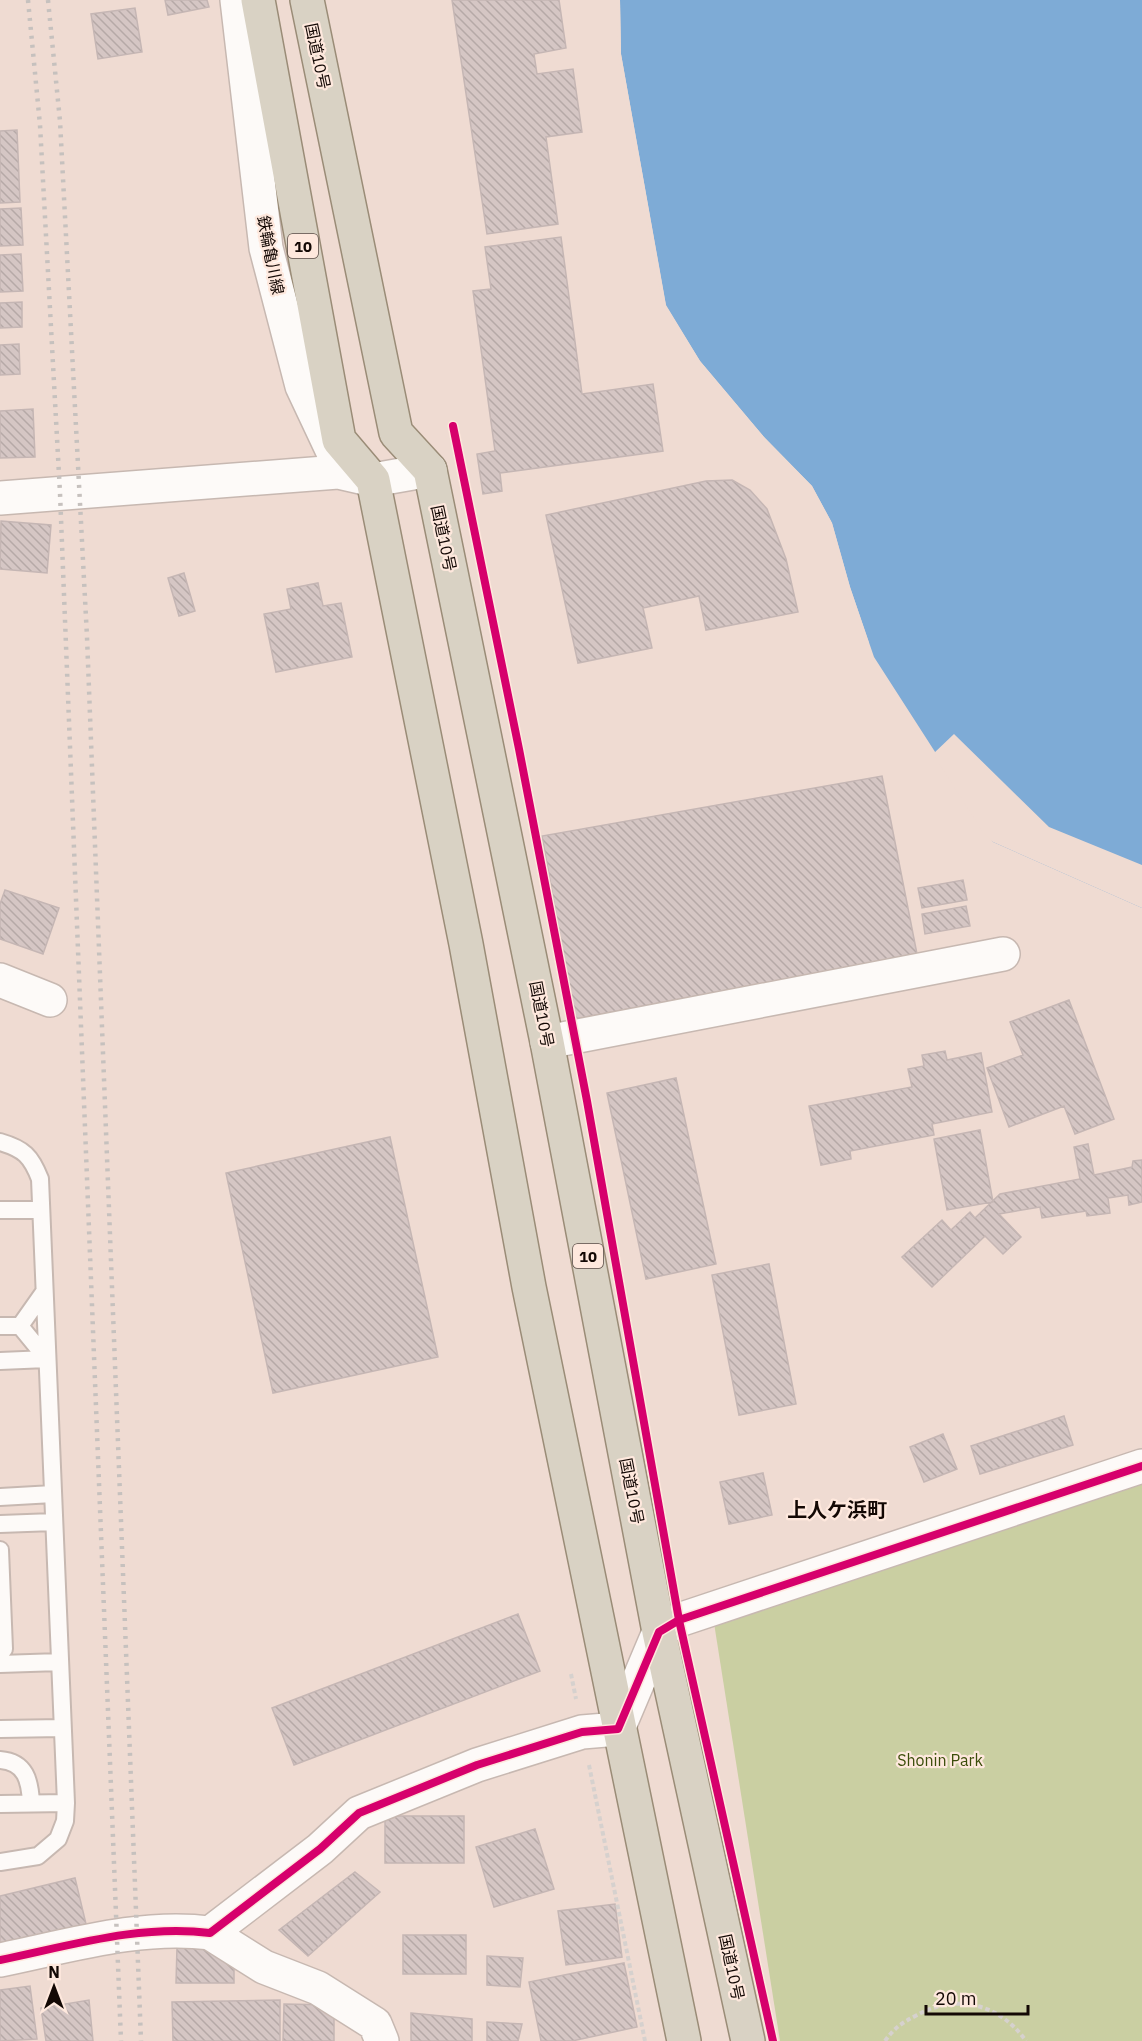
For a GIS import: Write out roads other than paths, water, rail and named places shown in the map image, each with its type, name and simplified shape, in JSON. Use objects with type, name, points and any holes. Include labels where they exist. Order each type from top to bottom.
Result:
[{"type":"highway","name":"10","points":[[258,0],[339,440],[373,480],[466,944],[532,1298],[618,1729],[684,2041]]},
{"type":"highway","name":"国道10号","points":[[307,0],[396,433],[430,470],[547,1042],[659,1632],[748,2041]]},
{"type":"street","name":"鉄輪亀川線","points":[[237,0],[266,248],[302,386],[334,454],[373,480]]},
{"type":"street","points":[[0,498],[338,472],[373,480],[430,470]]},
{"type":"street","points":[[547,1042],[1003,954]]},
{"type":"street","points":[[0,981],[50,1000]]},
{"type":"street","points":[[210,1933],[320,1849],[359,1813],[477,1765],[582,1732],[618,1729],[659,1632],[680,1620],[1142,1466]]},
{"type":"street","points":[[0,1960],[117,1936],[183,1929],[210,1933],[264,1966],[318,1988],[375,2024],[382,2041]]},
{"type":"lane","points":[[0,1142],[18,1148],[33,1162],[40,1179],[66,1803],[65,1821],[58,1839],[38,1856],[0,1862]]},
{"type":"lane","points":[[0,1210],[41,1210]]},
{"type":"lane","points":[[20,1326],[44,1292]]},
{"type":"lane","points":[[0,1326],[20,1326]]},
{"type":"lane","points":[[20,1326],[47,1359]]},
{"type":"lane","points":[[0,1361],[47,1359]]},
{"type":"lane","points":[[0,1497],[53,1494]]},
{"type":"lane","points":[[0,1524],[54,1522]]},
{"type":"lane","points":[[0,1550],[4,1649],[0,1654]]},
{"type":"lane","points":[[0,1664],[60,1662]]},
{"type":"lane","points":[[0,1729],[62,1728]]},
{"type":"lane","points":[[0,1760],[6,1760],[23,1769],[30,1785],[31,1803]]},
{"type":"lane","points":[[0,1804],[66,1803]]},
{"type":"water","points":[[620,0],[1142,0],[1142,908],[993,842],[874,657],[850,587],[832,523],[812,486],[764,437],[700,361],[666,306],[621,54]]},
{"type":"railway","points":[[28,0],[40,125],[60,493],[121,2041]]},
{"type":"railway","points":[[48,0],[60,121],[87,637],[141,2041]]},
{"type":"district","name":"上人ケ浜町","points":[[837,1509]]},
{"type":"park label","name":"Shonin Park","points":[[940,1760]]}]
